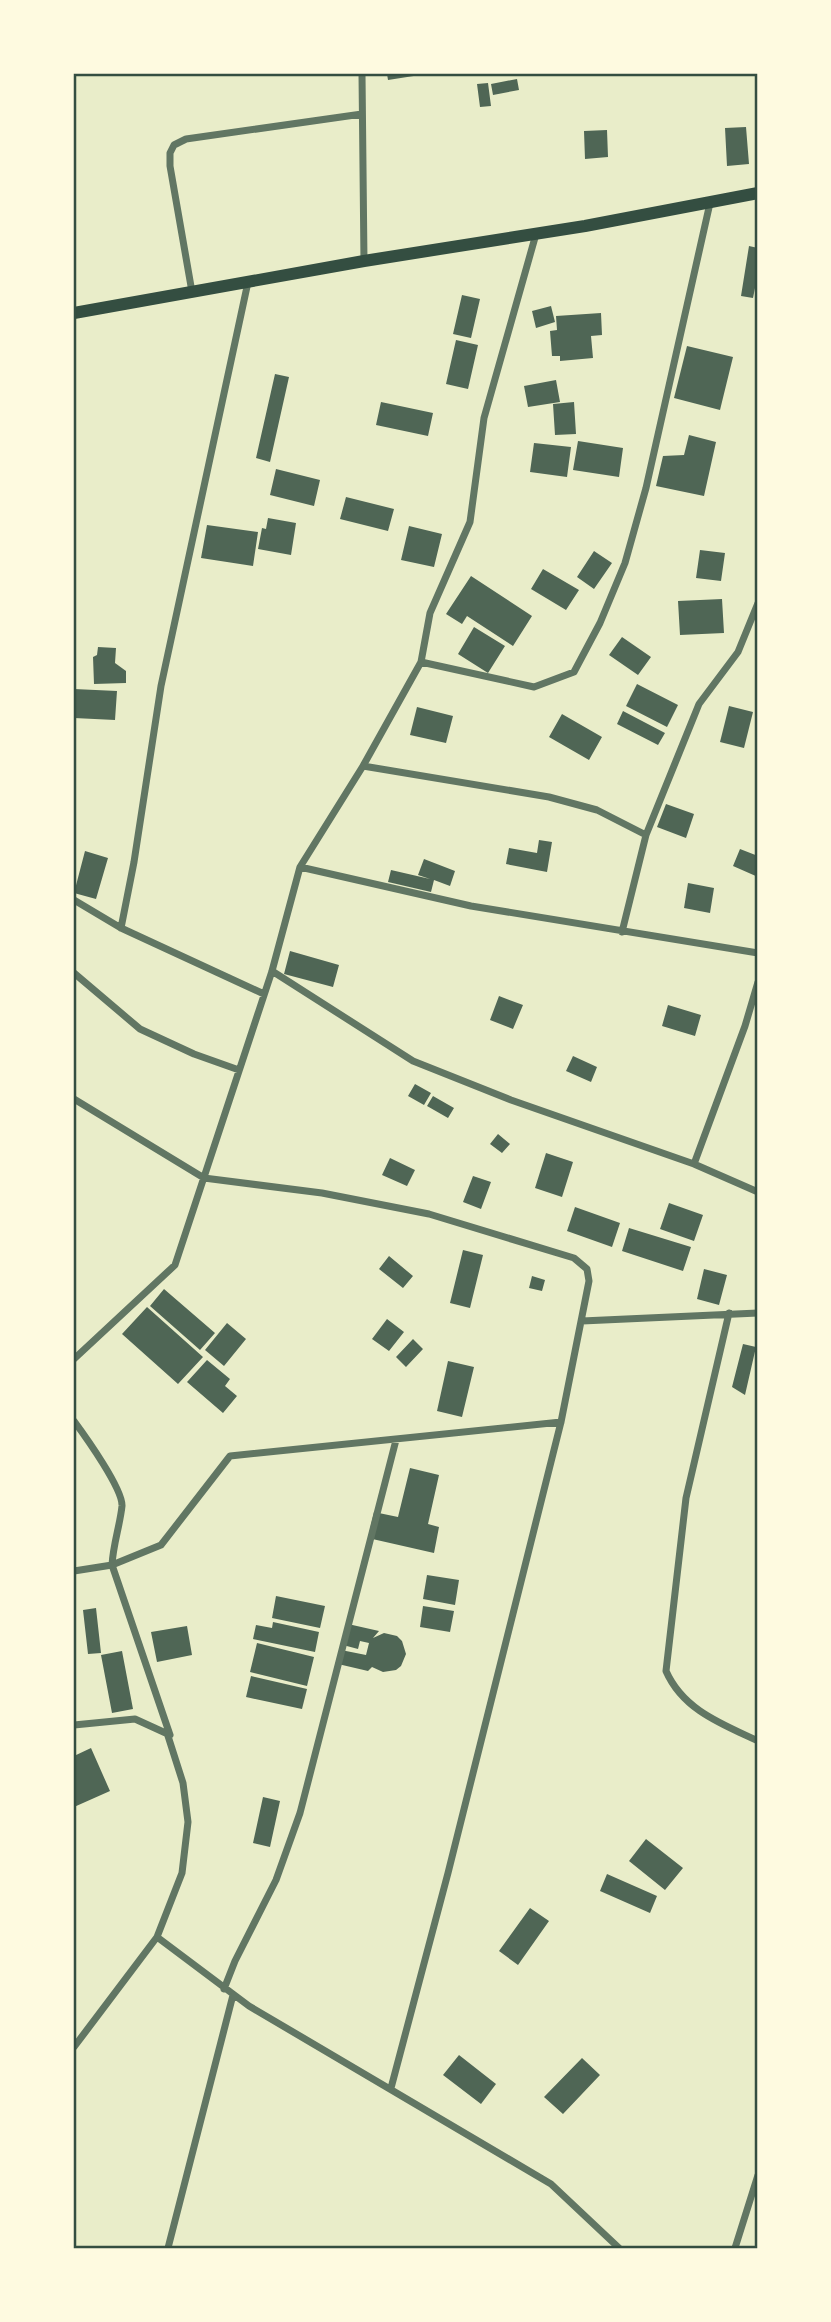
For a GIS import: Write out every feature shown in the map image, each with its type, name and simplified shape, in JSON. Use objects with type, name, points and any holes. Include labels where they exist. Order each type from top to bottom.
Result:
[{"type":"main road","points":[[74,313],[758,193]]},
{"type":"street","points":[[362,74],[364,261]]},
{"type":"street","points":[[192,292],[170,166],[170,153],[174,145],[186,139],[362,114]]},
{"type":"street","points":[[421,662],[534,687],[574,672],[600,623],[625,563],[646,488],[710,203]]},
{"type":"street","points":[[74,1359],[175,1265],[272,971],[300,867],[363,766],[421,662],[429,613],[470,522],[484,418],[536,234]]},
{"type":"street","points":[[121,928],[135,862],[161,686],[248,282]]},
{"type":"street","points":[[622,932],[646,835],[699,704],[738,652],[758,603]]},
{"type":"street","points":[[363,766],[549,797],[597,810],[646,835]]},
{"type":"street","points":[[300,867],[471,906],[758,953]]},
{"type":"street","points":[[74,900],[121,928],[264,994]]},
{"type":"street","points":[[272,971],[413,1061],[512,1100],[694,1164],[758,1192]]},
{"type":"street","points":[[74,973],[140,1029],[194,1054],[239,1070]]},
{"type":"street","points":[[694,1164],[745,1026],[758,982]]},
{"type":"street","points":[[74,1100],[204,1178],[322,1193],[429,1214],[574,1258],[587,1269],[589,1281],[561,1422],[391,2088]]},
{"type":"street","points":[[729,1313],[686,1498],[666,1671],[683,1699],[703,1714],[758,1741]]},
{"type":"street","points":[[582,1321],[758,1313]]},
{"type":"street","points":[[74,1421],[96,1452],[122,1503],[113,1545],[112,1565],[170,1735],[168,1736],[183,1783],[188,1822],[182,1873],[157,1937],[74,2047]]},
{"type":"street","points":[[74,1571],[112,1565],[161,1545],[230,1456],[561,1422]]},
{"type":"street","points":[[224,1989],[235,1961],[276,1880],[300,1813],[396,1440]]},
{"type":"street","points":[[74,1725],[135,1719],[170,1735]]},
{"type":"street","points":[[157,1937],[233,1995],[551,2184],[619,2249]]},
{"type":"street","points":[[168,2249],[233,1995]]},
{"type":"street","points":[[735,2249],[758,2175]]},
{"type":"building","points":[[387,74],[420,74],[420,75],[388,80]]},
{"type":"building","points":[[517,79],[519,90],[493,95],[491,84]]},
{"type":"building","points":[[488,83],[491,106],[480,107],[477,84]]},
{"type":"building","points":[[746,127],[749,164],[727,166],[725,128]]},
{"type":"building","points":[[607,130],[608,157],[585,159],[584,131]]},
{"type":"building","points":[[749,246],[758,248],[758,273],[753,298],[741,296]]},
{"type":"building","points":[[462,295],[480,299],[471,338],[453,334]]},
{"type":"building","points":[[551,306],[555,322],[536,328],[532,311]]},
{"type":"building","points":[[601,313],[602,335],[591,336],[593,358],[560,361],[560,356],[552,356],[550,331],[557,330],[556,316]]},
{"type":"building","points":[[456,340],[478,345],[468,389],[446,384]]},
{"type":"building","points":[[687,346],[733,357],[720,410],[674,398]]},
{"type":"building","points":[[275,374],[289,377],[270,462],[256,458]]},
{"type":"building","points":[[556,380],[560,402],[528,407],[524,386]]},
{"type":"building","points":[[381,402],[433,413],[428,436],[376,425]]},
{"type":"building","points":[[574,402],[576,434],[555,435],[553,404]]},
{"type":"building","points":[[689,435],[716,442],[704,496],[656,486],[663,456],[684,455]]},
{"type":"building","points":[[578,441],[623,448],[619,477],[573,470]]},
{"type":"building","points":[[534,443],[571,447],[567,477],[530,472]]},
{"type":"building","points":[[276,469],[320,480],[314,506],[270,495]]},
{"type":"building","points":[[346,497],[394,509],[388,531],[340,519]]},
{"type":"building","points":[[268,518],[296,523],[291,555],[258,549],[262,528],[266,529]]},
{"type":"building","points":[[207,525],[258,532],[253,566],[201,558]]},
{"type":"building","points":[[409,526],[442,534],[434,567],[401,560]]},
{"type":"building","points":[[700,550],[725,553],[721,581],[696,578]]},
{"type":"building","points":[[594,551],[612,563],[594,589],[577,577]]},
{"type":"building","points":[[543,569],[579,590],[566,610],[531,589]]},
{"type":"building","points":[[471,576],[532,616],[513,646],[467,616],[462,624],[446,614]]},
{"type":"building","points":[[722,599],[724,633],[680,635],[678,601]]},
{"type":"building","points":[[474,627],[505,646],[488,673],[458,654]]},
{"type":"building","points":[[622,637],[651,657],[638,675],[609,655]]},
{"type":"building","points":[[98,647],[116,648],[115,663],[126,671],[126,683],[94,684],[93,657],[97,655]]},
{"type":"building","points":[[637,684],[678,705],[667,727],[626,706]]},
{"type":"building","points":[[74,689],[117,691],[115,720],[74,718]]},
{"type":"building","points":[[729,706],[753,712],[744,748],[720,742]]},
{"type":"building","points":[[417,707],[453,716],[446,743],[410,735]]},
{"type":"building","points":[[623,711],[665,733],[658,745],[617,724]]},
{"type":"building","points":[[562,714],[602,737],[589,760],[549,737]]},
{"type":"building","points":[[666,804],[694,814],[686,838],[657,827]]},
{"type":"building","points":[[539,840],[552,842],[547,872],[506,864],[509,848],[537,853]]},
{"type":"building","points":[[740,849],[758,856],[758,877],[733,866]]},
{"type":"building","points":[[85,851],[108,858],[96,899],[74,893]]},
{"type":"building","points":[[424,859],[455,871],[450,886],[434,880],[431,892],[388,882],[391,870],[430,879],[418,875]]},
{"type":"building","points":[[688,883],[714,888],[710,913],[684,908]]},
{"type":"building","points":[[290,951],[339,965],[333,987],[284,974]]},
{"type":"building","points":[[499,996],[523,1005],[513,1029],[490,1020]]},
{"type":"building","points":[[668,1005],[701,1015],[695,1036],[662,1026]]},
{"type":"building","points":[[573,1056],[597,1067],[591,1082],[566,1071]]},
{"type":"building","points":[[415,1084],[431,1093],[424,1105],[408,1096]]},
{"type":"building","points":[[433,1096],[454,1108],[448,1118],[427,1106]]},
{"type":"building","points":[[498,1134],[510,1144],[502,1153],[490,1144]]},
{"type":"building","points":[[546,1153],[573,1162],[562,1197],[535,1188]]},
{"type":"building","points":[[390,1158],[415,1170],[407,1186],[382,1175]]},
{"type":"building","points":[[473,1176],[491,1182],[481,1209],[463,1202]]},
{"type":"building","points":[[669,1203],[703,1215],[694,1241],[660,1229]]},
{"type":"building","points":[[575,1207],[620,1223],[612,1247],[567,1231]]},
{"type":"building","points":[[629,1228],[691,1247],[683,1271],[622,1251]]},
{"type":"building","points":[[463,1250],[483,1255],[470,1308],[450,1303]]},
{"type":"building","points":[[389,1256],[413,1276],[403,1288],[379,1269]]},
{"type":"building","points":[[704,1269],[727,1275],[719,1305],[697,1299]]},
{"type":"building","points":[[532,1276],[545,1280],[542,1291],[529,1288]]},
{"type":"building","points":[[164,1289],[215,1333],[200,1350],[150,1306]]},
{"type":"building","points":[[147,1307],[203,1357],[178,1384],[122,1334]]},
{"type":"building","points":[[387,1319],[404,1332],[389,1351],[372,1339]]},
{"type":"building","points":[[227,1323],[246,1339],[224,1366],[205,1350]]},
{"type":"building","points":[[413,1339],[423,1349],[406,1367],[396,1357]]},
{"type":"building","points":[[743,1344],[756,1347],[745,1395],[732,1387]]},
{"type":"building","points":[[207,1360],[230,1379],[225,1386],[237,1396],[223,1413],[187,1382]]},
{"type":"building","points":[[448,1361],[474,1367],[462,1417],[437,1411]]},
{"type":"building","points":[[410,1468],[439,1475],[428,1524],[439,1527],[434,1553],[368,1538],[374,1512],[398,1517]]},
{"type":"building","points":[[427,1575],[459,1580],[455,1605],[423,1599]]},
{"type":"building","points":[[276,1596],[325,1606],[320,1628],[272,1618]]},
{"type":"building","points":[[423,1606],[454,1611],[450,1632],[420,1627]]},
{"type":"building","points":[[96,1608],[101,1653],[88,1654],[83,1610]]},
{"type":"building","points":[[273,1622],[319,1632],[315,1652],[253,1639],[256,1625],[272,1628]]},
{"type":"building","points":[[348,1624],[379,1631],[373,1638],[384,1633],[397,1636],[402,1641],[406,1654],[401,1666],[396,1670],[383,1672],[372,1667],[368,1671],[338,1664],[341,1650],[366,1655],[369,1643],[360,1641],[358,1649],[343,1645]]},
{"type":"building","points":[[187,1626],[192,1655],[157,1662],[151,1632]]},
{"type":"building","points":[[257,1643],[314,1657],[307,1686],[250,1672]]},
{"type":"building","points":[[122,1651],[133,1709],[112,1713],[101,1655]]},
{"type":"building","points":[[251,1676],[307,1689],[302,1709],[246,1697]]},
{"type":"building","points":[[91,1748],[110,1791],[74,1807],[74,1756]]},
{"type":"building","points":[[263,1797],[280,1801],[270,1847],[253,1843]]},
{"type":"building","points":[[646,1839],[683,1868],[665,1890],[629,1861]]},
{"type":"building","points":[[607,1874],[657,1896],[650,1913],[600,1891]]},
{"type":"building","points":[[530,1908],[549,1921],[518,1965],[499,1951]]},
{"type":"building","points":[[459,2055],[496,2084],[481,2104],[443,2075]]},
{"type":"building","points":[[582,2058],[600,2075],[563,2114],[544,2097]]}]
